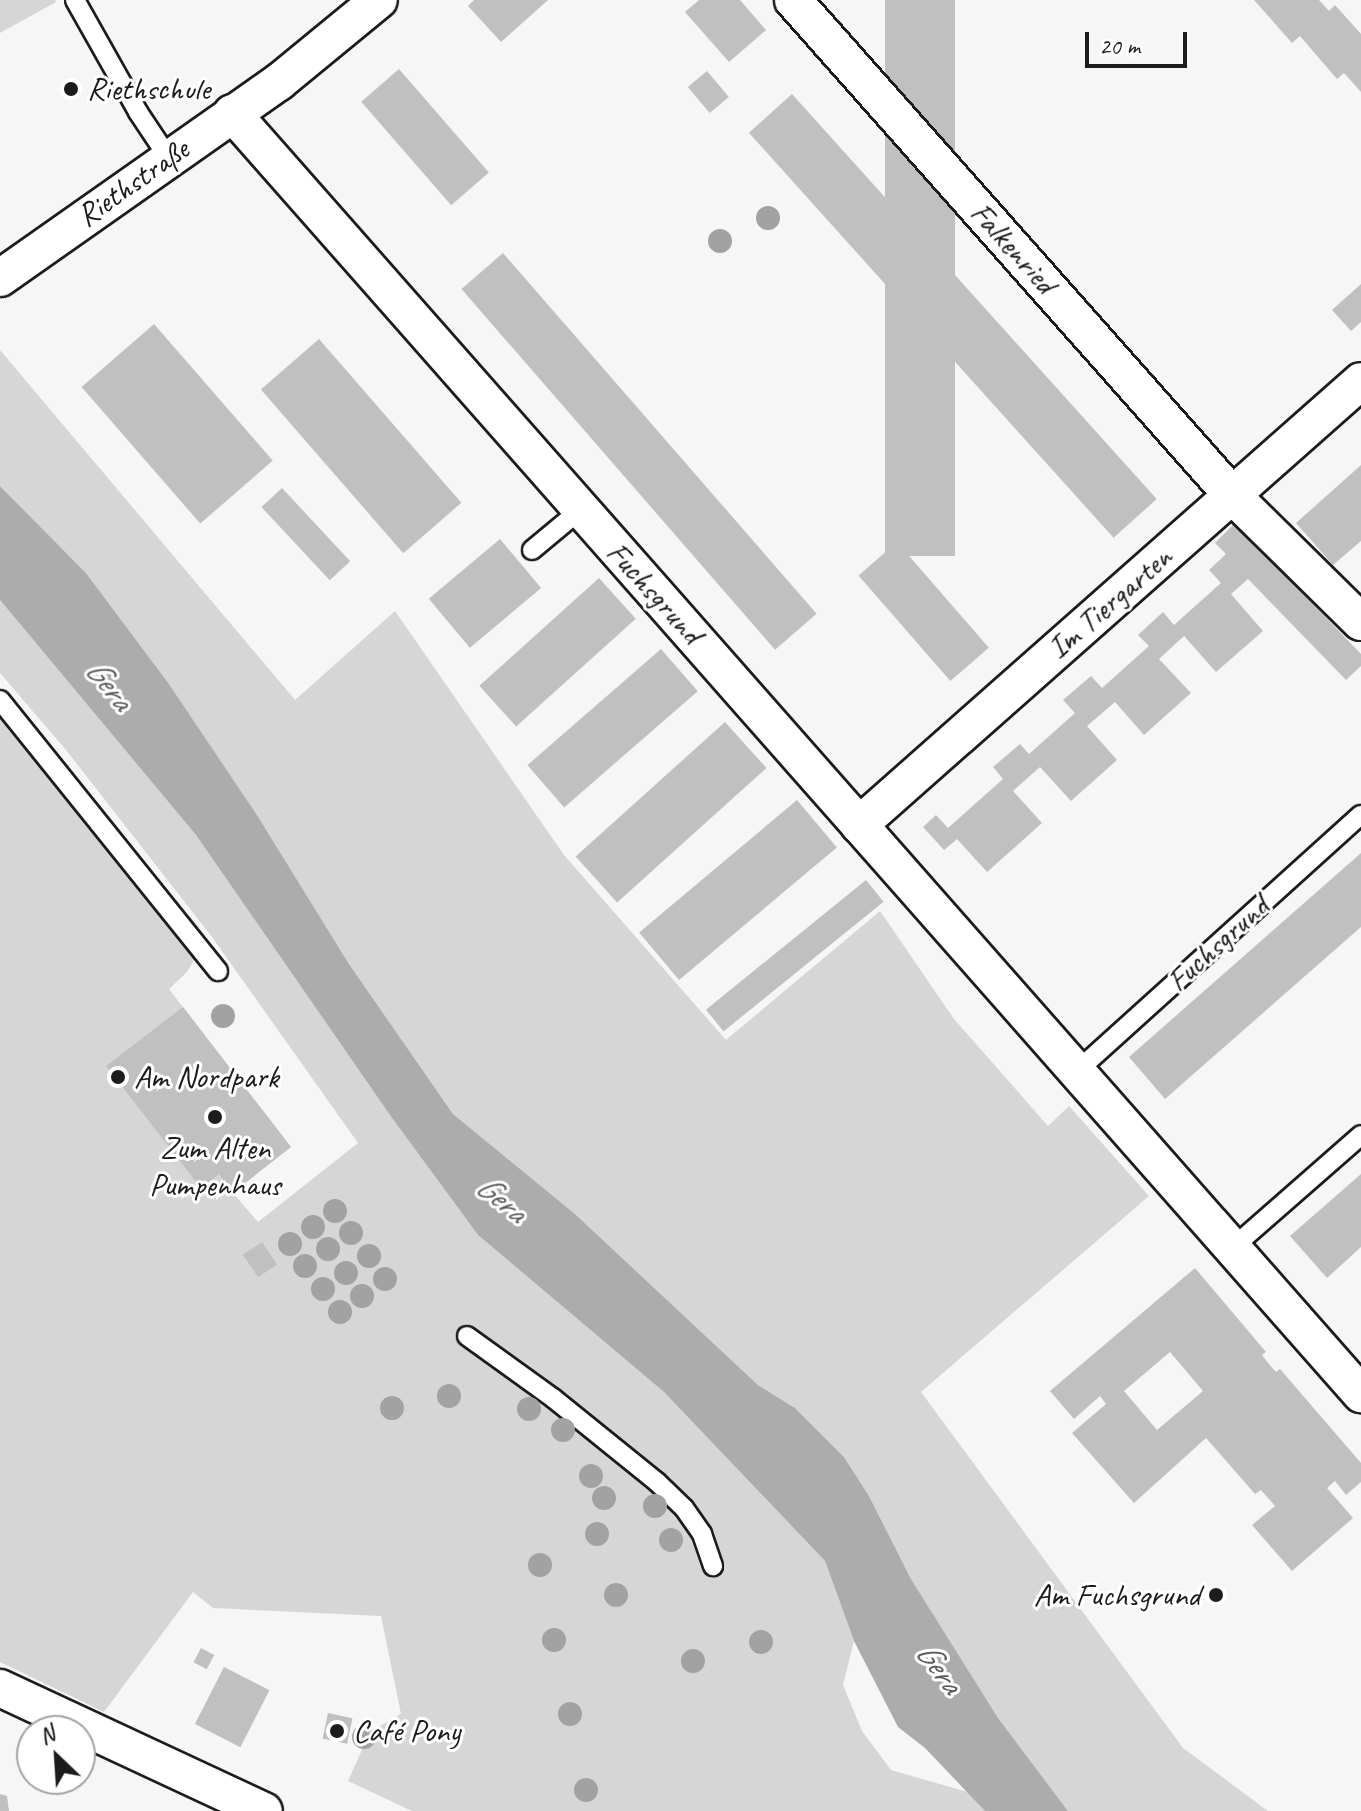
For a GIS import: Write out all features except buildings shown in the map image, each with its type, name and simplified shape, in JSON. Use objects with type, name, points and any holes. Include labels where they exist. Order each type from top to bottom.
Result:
[{"type":"street","name":"Riethstraße","points":[[0,278],[168,157],[279,82],[379,0]]},
{"type":"street","name":"Falkenried","points":[[793,0],[1232,495],[1361,622]]},
{"type":"street","name":"Fuchsgrund","points":[[232,113],[1361,1394]]},
{"type":"street","name":"Im Tiergarten","points":[[859,825],[1361,381]]},
{"type":"street","points":[[0,1688],[264,1811]]},
{"type":"lane","points":[[75,0],[168,157]]},
{"type":"lane","points":[[532,550],[580,510]]},
{"type":"lane","points":[[0,700],[218,971]]},
{"type":"lane","name":"Fuchsgrund","points":[[1075,1073],[1361,815]]},
{"type":"lane","points":[[1231,1249],[1361,1135]]},
{"type":"lane","points":[[467,1336],[563,1406],[657,1482],[684,1508],[702,1534],[713,1566]]},
{"type":"shaded area","points":[[0,0],[55,0],[56,2],[0,33]]},
{"type":"shaded area","points":[[0,350],[295,700],[395,611],[564,855],[726,1040],[880,911],[954,1019],[1048,1126],[1069,1106],[1149,1196],[921,1392],[1183,1748],[1268,1811],[1068,1811],[998,1718],[911,1579],[869,1496],[844,1457],[795,1408],[758,1385],[575,1214],[453,1114],[349,964],[257,815],[169,684],[86,573],[0,486]]},
{"type":"shaded area","points":[[0,600],[196,835],[392,1118],[478,1235],[664,1392],[825,1561],[854,1641],[843,1685],[862,1731],[891,1770],[971,1793],[985,1811],[412,1811],[348,1781],[370,1732],[401,1714],[381,1616],[213,1608],[193,1592],[104,1712],[0,1662],[0,710],[188,944],[195,958],[187,972],[169,989],[291,1147],[233,1193],[258,1222],[358,1143],[212,937],[66,750],[0,673]]},
{"type":"water","name":"Gera","points":[[0,486],[86,573],[169,684],[257,815],[349,964],[453,1114],[575,1214],[758,1385],[795,1408],[844,1457],[869,1496],[911,1579],[998,1718],[1068,1811],[985,1811],[925,1748],[898,1727],[854,1641],[825,1561],[664,1392],[478,1235],[392,1118],[196,835],[0,600]]},
{"type":"place","name":"Riethschule","points":[[71,89]]},
{"type":"place","name":"Am Nordpark","points":[[118,1077]]},
{"type":"place","name":"Zum Alten Pumpenhaus","points":[[215,1117]]},
{"type":"place","name":"Am Fuchsgrund","points":[[1216,1595]]},
{"type":"place","name":"Café Pony","points":[[337,1731]]}]
